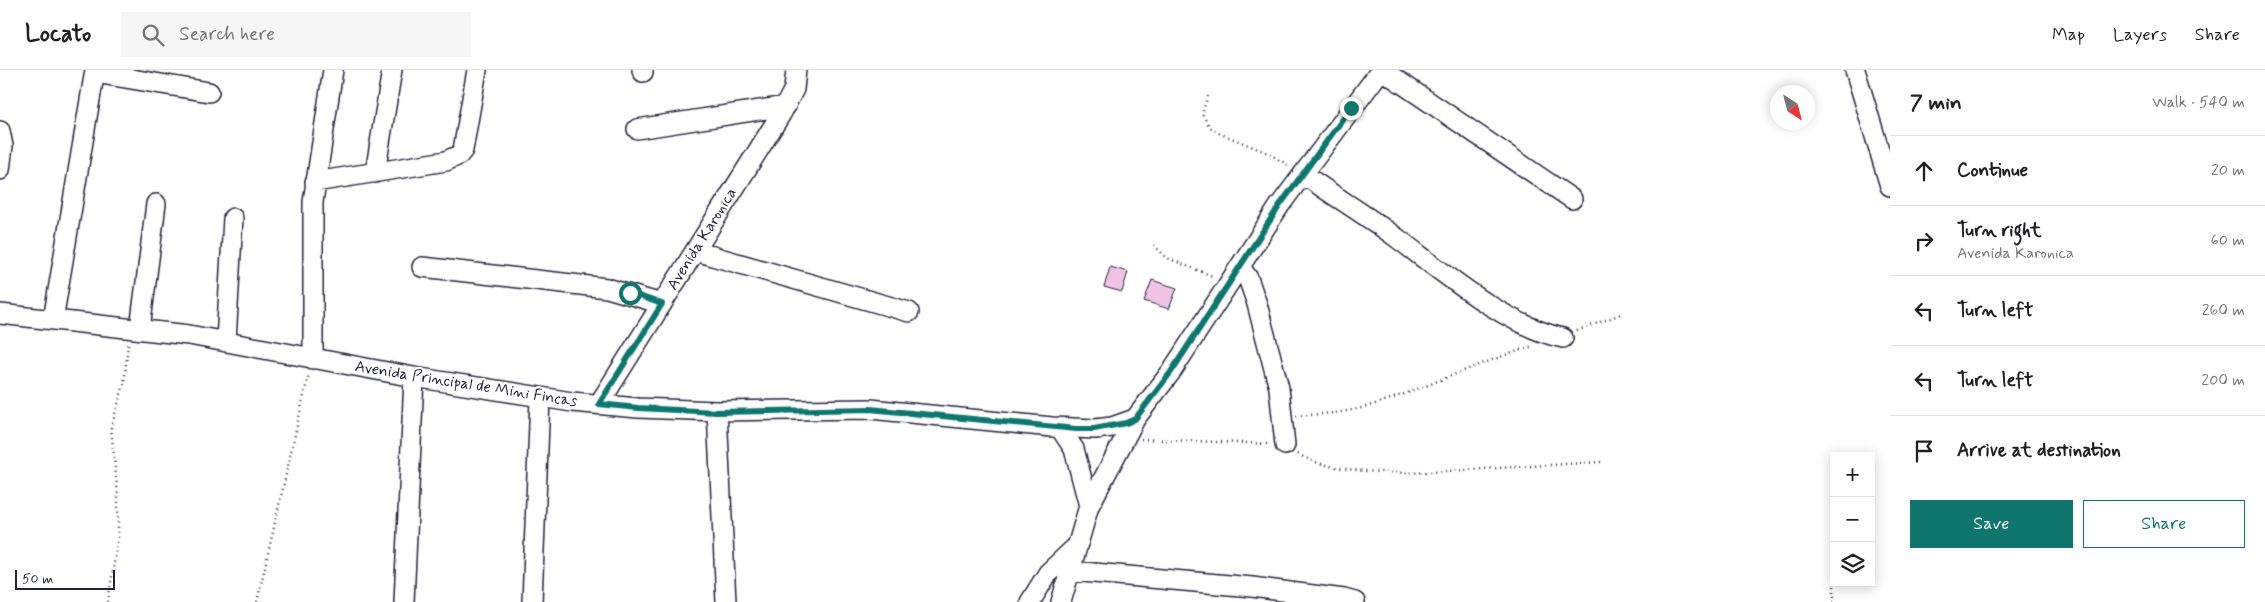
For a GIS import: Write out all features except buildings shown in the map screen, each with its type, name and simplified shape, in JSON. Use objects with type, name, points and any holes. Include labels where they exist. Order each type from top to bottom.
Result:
[{"type":"street","points":[[313,359],[315,182],[333,70]]},
{"type":"street","points":[[375,173],[392,70]]},
{"type":"street","points":[[315,182],[446,161],[459,155],[465,144],[477,70]]},
{"type":"street","name":"Avenida Karonica","points":[[599,404],[786,106],[794,89],[796,70]]},
{"type":"street","points":[[1061,602],[1089,506],[1135,419],[1171,372],[1280,205],[1382,70],[1572,199]]},
{"type":"street","points":[[1855,70],[1890,186]]},
{"type":"street","points":[[53,320],[95,72],[209,92]]},
{"type":"street","points":[[637,129],[786,106]]},
{"type":"street","points":[[0,131],[2,146],[0,170]]},
{"type":"street","points":[[1303,174],[1513,319],[1533,330],[1563,338]]},
{"type":"street","points":[[135,329],[156,204]]},
{"type":"street","points":[[226,342],[232,218]]},
{"type":"street","points":[[695,251],[909,312]]},
{"type":"street","points":[[422,267],[608,288],[662,304]]},
{"type":"street","points":[[1240,267],[1248,278],[1257,304],[1279,388],[1285,445]]},
{"type":"street","name":"Avenida Principal de Mini Fincas","points":[[0,314],[135,329],[226,342],[540,398],[638,408],[717,412],[870,409],[1060,428],[1094,429],[1112,427],[1135,419]]},
{"type":"street","points":[[404,602],[414,377]]},
{"type":"street","points":[[532,602],[540,398]]},
{"type":"street","points":[[717,412],[726,602]]},
{"type":"street","points":[[1060,428],[1074,449],[1089,506]]},
{"type":"street","points":[[1030,602],[1048,573],[1079,544]]},
{"type":"street","points":[[1071,571],[1252,587],[1355,602]]},
{"type":"path","points":[[1208,96],[1202,114],[1210,127],[1219,133],[1268,153],[1303,174]]},
{"type":"path","points":[[1154,244],[1166,258],[1230,283]]},
{"type":"path","points":[[1563,338],[1621,314]]},
{"type":"path","points":[[108,602],[118,537],[118,495],[111,428],[124,384],[135,329]]},
{"type":"path","points":[[1282,418],[1335,413],[1370,406],[1536,345]]},
{"type":"path","points":[[258,602],[313,359]]},
{"type":"path","points":[[1125,439],[1285,445],[1308,460],[1323,464],[1386,472],[1413,473],[1600,462]]},
{"type":"path","points":[[1834,587],[1834,602]]},
{"type":"route","points":[[630,293],[662,304],[599,404],[717,412],[778,409],[870,409],[1076,429],[1112,427],[1135,419],[1171,372],[1214,309],[1280,205],[1351,108]]}]
